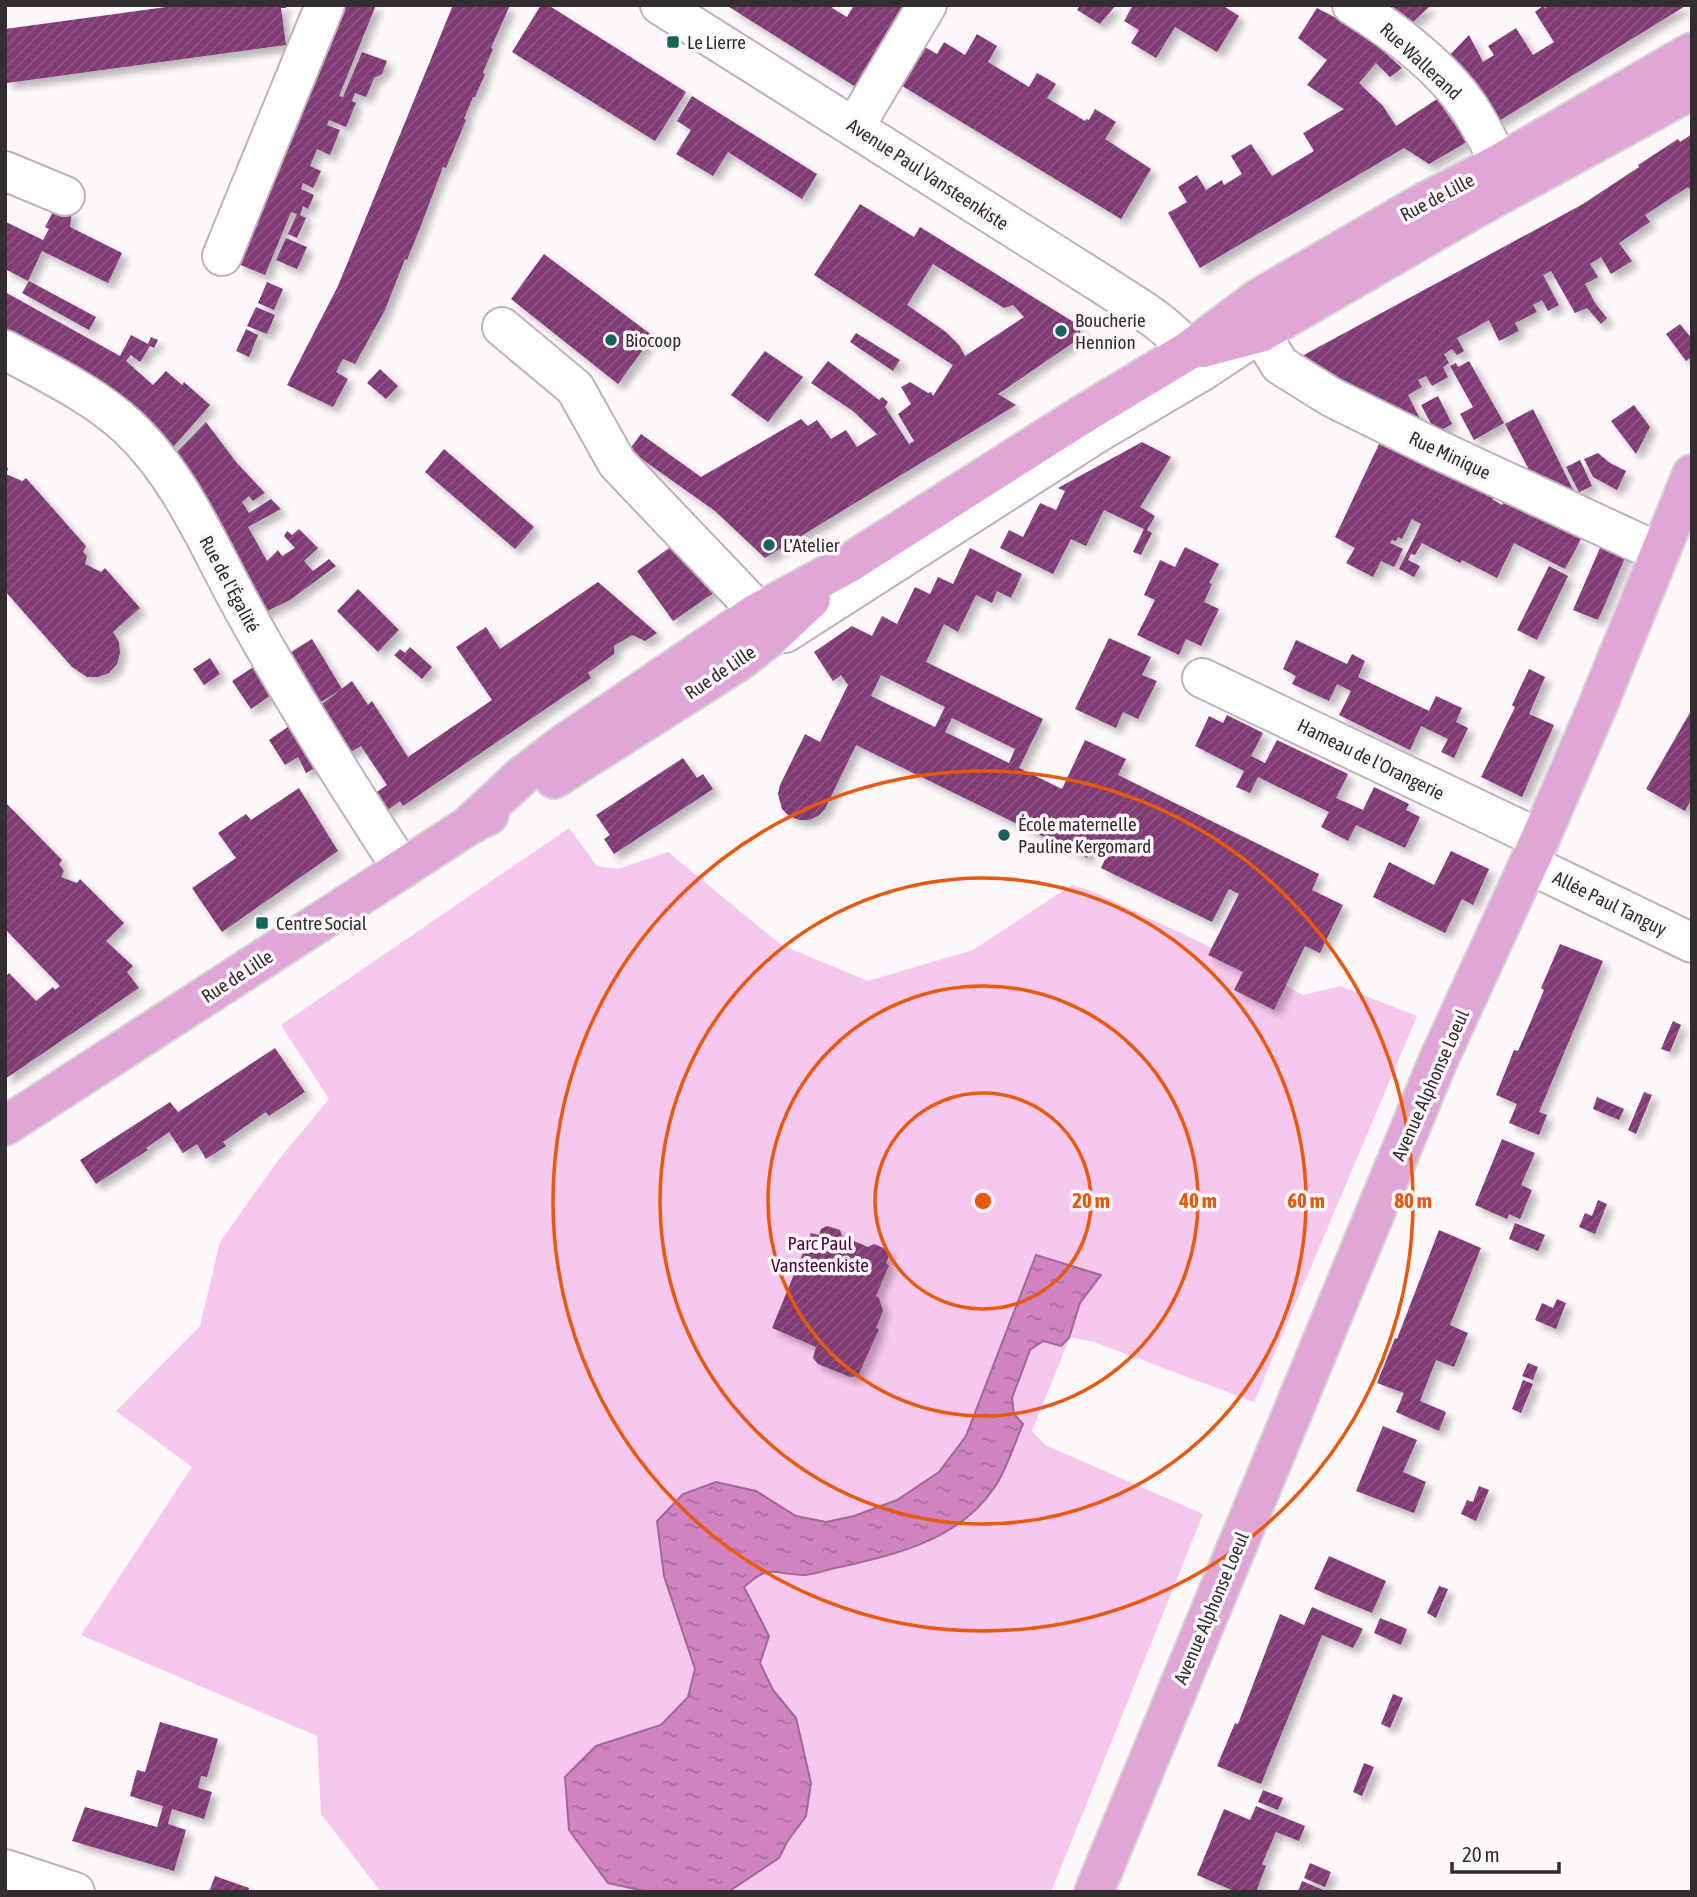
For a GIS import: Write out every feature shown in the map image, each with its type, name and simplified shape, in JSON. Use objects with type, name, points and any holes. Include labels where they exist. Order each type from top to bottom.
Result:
[{"type":"main road","name":"Rue de Lille","points":[[468,825],[523,775],[565,743],[759,612],[849,563],[1188,351],[1259,299],[1421,204],[1500,163],[1692,52]]},
{"type":"main road","name":"Rue de Lille","points":[[1188,351],[1260,333],[1474,209],[1692,90]]},
{"type":"main road","name":"Avenue Alphonse Loeul","points":[[1094,1892],[1438,1061],[1534,851],[1692,474]]},
{"type":"main road","name":"Rue de Lille","points":[[5,1126],[468,825],[533,792],[600,752],[738,662],[774,634],[849,563]]},
{"type":"street","points":[[222,257],[325,5]]},
{"type":"street","name":"Avenue Paul Vansteenkiste","points":[[660,5],[855,126],[1142,311],[1177,337],[1188,351]]},
{"type":"street","points":[[855,126],[927,5]]},
{"type":"street","name":"Rue Wallerand","points":[[1352,5],[1385,27],[1456,90],[1469,107],[1500,163]]},
{"type":"street","points":[[5,171],[65,196]]},
{"type":"street","points":[[502,327],[575,388],[617,463],[759,612]]},
{"type":"street","points":[[738,662],[1094,435],[1260,333]]},
{"type":"street","name":"Rue Minique","points":[[1260,333],[1280,365],[1331,397],[1660,553]]},
{"type":"street","name":"Rue de l'Égalité","points":[[5,350],[88,396],[127,426],[160,463],[214,553],[294,698],[402,869]]},
{"type":"street","name":"Hameau de l'Orangerie","points":[[1202,678],[1534,851]]},
{"type":"street","name":"Allée Paul Tanguy","points":[[1534,851],[1692,943]]},
{"type":"street","points":[[5,1869],[75,1892]]},
{"type":"green space","name":"Parc Paul Vansteenkiste","points":[[569,828],[597,866],[618,869],[668,852],[781,945],[868,981],[973,950],[1072,885],[1092,891],[1246,964],[1303,995],[1340,986],[1417,1016],[1254,1402],[1094,1342],[1070,1337],[1032,1431],[1045,1445],[1203,1514],[1051,1892],[381,1892],[321,1814],[317,1736],[81,1635],[192,1467],[116,1411],[200,1326],[220,1242],[277,1162],[329,1099],[281,1025]]},
{"type":"water","points":[[1036,1255],[1101,1275],[1080,1303],[1069,1338],[1061,1346],[1043,1341],[1030,1350],[1012,1398],[1014,1414],[1023,1424],[1002,1474],[980,1506],[945,1532],[904,1550],[812,1574],[767,1572],[744,1587],[769,1636],[760,1663],[773,1690],[796,1718],[811,1783],[806,1816],[779,1858],[728,1892],[649,1892],[608,1883],[569,1830],[565,1777],[596,1746],[661,1725],[688,1697],[695,1669],[664,1576],[657,1521],[683,1494],[716,1482],[756,1491],[796,1516],[826,1522],[854,1516],[897,1500],[939,1472],[966,1436]]},
{"type":"building","points":[[181,5],[286,5],[286,8],[281,8],[286,45],[7,83],[5,29]]},
{"type":"building","points":[[344,5],[376,5],[339,96],[343,97],[362,52],[387,61],[382,74],[374,78],[366,97],[355,93],[352,101],[356,103],[346,127],[329,120],[327,125],[340,130],[330,155],[317,149],[310,166],[321,171],[313,188],[303,183],[301,189],[314,195],[308,209],[303,206],[300,215],[306,218],[297,238],[288,234],[297,214],[291,212],[265,275],[238,264]]},
{"type":"building","points":[[453,5],[510,5],[491,48],[493,49],[483,72],[485,74],[473,97],[446,168],[443,167],[385,310],[355,364],[343,359],[336,372],[348,379],[333,407],[287,385],[338,286]]},
{"type":"building","points":[[541,5],[548,5],[686,92],[655,141],[512,52]]},
{"type":"building","points":[[726,5],[834,5],[832,8],[847,17],[854,5],[911,5],[859,89]]},
{"type":"building","points":[[1080,5],[1116,5],[1100,24],[1077,10]]},
{"type":"building","points":[[1133,5],[1222,5],[1239,16],[1217,52],[1175,27],[1156,58],[1131,43],[1139,30],[1124,21]]},
{"type":"building","points":[[1391,5],[1431,5],[1411,24]]},
{"type":"building","points":[[1544,5],[1545,8],[1549,5],[1687,5],[1494,124],[1445,60],[1469,35],[1483,62],[1494,55],[1488,46],[1516,28],[1533,55],[1554,42],[1535,12]]},
{"type":"building","points":[[1317,8],[1361,31],[1402,68],[1390,77],[1376,63],[1359,83],[1383,106],[1396,126],[1437,99],[1467,142],[1429,164],[1404,148],[1200,268],[1168,213],[1187,202],[1178,187],[1197,175],[1206,190],[1222,180],[1224,185],[1242,174],[1231,156],[1251,144],[1272,176],[1314,151],[1303,133],[1344,109],[1307,85],[1327,60],[1298,38]]},
{"type":"building","points":[[977,34],[997,46],[988,62],[1029,87],[1037,73],[1056,84],[1047,98],[1085,121],[1089,120],[1095,109],[1116,122],[1105,139],[1151,169],[1121,219],[899,84],[923,46],[937,54],[944,42],[965,55]]},
{"type":"building","points":[[692,96],[817,174],[802,199],[728,152],[713,176],[676,154],[691,130],[677,121]]},
{"type":"building","points":[[1692,134],[1692,191],[1688,187],[1645,215],[1650,222],[1619,243],[1632,261],[1611,274],[1601,257],[1590,264],[1598,277],[1585,284],[1607,318],[1601,324],[1587,308],[1575,313],[1551,271],[1543,275],[1559,305],[1548,311],[1542,300],[1533,305],[1537,312],[1515,323],[1519,331],[1499,341],[1489,320],[1457,338],[1464,351],[1457,355],[1452,349],[1444,354],[1449,363],[1443,367],[1448,377],[1432,386],[1426,376],[1418,380],[1422,387],[1408,395],[1425,429],[1289,363],[1583,204],[1678,139],[1680,142]]},
{"type":"building","points":[[860,204],[914,237],[920,227],[1080,326],[1080,338],[998,394],[1016,405],[765,558],[715,511],[629,450],[641,434],[701,477],[801,419],[808,426],[817,420],[831,439],[846,430],[857,447],[877,434],[853,411],[811,383],[828,361],[879,400],[882,397],[888,402],[885,407],[909,444],[914,441],[898,414],[911,404],[901,387],[910,382],[928,393],[931,392],[933,396],[953,365],[814,275]],"holes":[[[933,264],[1004,308],[1013,305],[1024,317],[965,356],[959,345],[946,332],[907,305]]]},
{"type":"building","points":[[55,208],[72,210],[70,227],[122,253],[108,283],[42,251],[28,281],[5,269],[6,222],[43,240],[49,229],[45,227]]},
{"type":"building","points":[[286,238],[307,247],[297,269],[276,260]]},
{"type":"building","points":[[544,254],[653,336],[618,384],[511,299]]},
{"type":"building","points":[[29,281],[96,317],[89,330],[22,293]]},
{"type":"building","points":[[267,282],[283,289],[274,310],[258,303]]},
{"type":"building","points":[[5,292],[120,356],[131,335],[148,344],[151,337],[158,340],[154,348],[150,346],[140,362],[131,355],[126,361],[153,385],[166,371],[182,385],[184,382],[210,405],[169,452],[5,338]]},
{"type":"building","points":[[256,307],[275,315],[267,334],[247,326]]},
{"type":"building","points":[[1680,324],[1692,339],[1692,357],[1686,361],[1666,334]]},
{"type":"building","points":[[246,329],[258,335],[249,357],[236,351]]},
{"type":"building","points":[[856,333],[900,360],[893,371],[850,342]]},
{"type":"building","points":[[765,351],[803,377],[768,422],[731,395]]},
{"type":"building","points":[[1469,361],[1504,423],[1474,440],[1460,414],[1473,407],[1450,366],[1456,363],[1458,367]]},
{"type":"building","points":[[380,369],[398,386],[386,399],[367,383]]},
{"type":"building","points":[[1438,396],[1452,424],[1436,433],[1421,405]]},
{"type":"building","points":[[1634,405],[1650,427],[1636,454],[1611,421]]},
{"type":"building","points":[[1533,409],[1581,506],[1536,483],[1505,424]]},
{"type":"building","points":[[206,422],[236,462],[265,493],[253,501],[249,496],[242,502],[249,513],[271,499],[281,509],[248,527],[267,561],[278,550],[282,556],[295,548],[284,536],[287,531],[292,535],[299,529],[318,548],[304,561],[313,571],[329,559],[336,566],[290,600],[257,616],[172,457]]},
{"type":"building","points":[[1142,442],[1171,457],[1140,507],[1155,516],[1147,530],[1152,533],[1141,555],[1133,552],[1144,529],[1104,510],[1086,546],[1071,539],[1053,574],[1000,548],[1009,530],[1023,537],[1040,503],[1056,510],[1065,491],[1058,488]]},
{"type":"building","points":[[1379,444],[1493,498],[1502,505],[1505,500],[1581,539],[1565,569],[1514,543],[1497,578],[1422,543],[1415,555],[1411,554],[1408,560],[1420,566],[1414,577],[1399,569],[1421,524],[1412,519],[1402,539],[1398,537],[1390,543],[1403,549],[1394,567],[1381,561],[1373,577],[1346,563],[1355,548],[1335,537]]},
{"type":"building","points":[[444,449],[534,527],[515,549],[425,472]]},
{"type":"building","points":[[1598,453],[1626,471],[1617,490],[1593,477],[1584,459]]},
{"type":"building","points":[[1580,460],[1592,486],[1579,492],[1566,467]]},
{"type":"building","points":[[5,464],[8,469],[6,474],[22,481],[26,478],[86,546],[83,552],[87,556],[85,564],[101,572],[105,568],[140,608],[113,632],[119,642],[120,653],[117,664],[109,673],[87,677],[72,667],[5,591]]},
{"type":"building","points":[[1603,541],[1628,551],[1598,620],[1573,610]]},
{"type":"building","points":[[672,546],[715,592],[673,621],[637,571]]},
{"type":"building","points":[[1185,547],[1219,564],[1209,583],[1212,584],[1204,602],[1219,609],[1201,646],[1186,639],[1179,655],[1137,635],[1155,600],[1144,595],[1160,560],[1175,567]]},
{"type":"building","points":[[970,548],[1022,574],[1011,598],[997,591],[992,603],[976,595],[958,632],[944,624],[926,662],[1043,719],[1019,768],[1062,789],[1085,740],[1126,759],[1118,775],[1319,874],[1312,890],[1343,905],[1320,953],[1305,946],[1274,1010],[1234,990],[1243,972],[1208,955],[1239,894],[1229,889],[1212,922],[1101,868],[1107,855],[1092,848],[1087,858],[856,745],[825,809],[818,816],[799,820],[782,809],[778,794],[780,785],[805,734],[820,742],[848,685],[841,675],[833,681],[814,652],[852,626],[872,636],[882,616],[897,624],[915,587],[930,594],[938,577],[953,584]],"holes":[[[881,675],[945,707],[935,727],[871,696]],[[952,718],[1015,749],[1009,763],[945,732]]]},
{"type":"building","points":[[1549,566],[1568,576],[1537,640],[1517,630]]},
{"type":"building","points":[[598,582],[657,633],[645,641],[632,635],[614,646],[614,654],[588,673],[591,678],[403,806],[400,801],[385,812],[374,794],[387,785],[361,746],[344,756],[314,710],[352,681],[368,705],[372,701],[408,757],[492,700],[456,647],[486,627],[500,649]]},
{"type":"building","points":[[358,589],[399,630],[378,652],[337,611]]},
{"type":"building","points":[[1109,638],[1151,657],[1142,675],[1157,681],[1138,719],[1123,712],[1116,728],[1075,709]]},
{"type":"building","points":[[312,639],[342,689],[316,705],[286,655]]},
{"type":"building","points":[[1296,640],[1347,664],[1352,654],[1365,661],[1358,677],[1429,711],[1436,696],[1462,708],[1456,722],[1468,728],[1454,758],[1441,752],[1448,739],[1421,726],[1410,750],[1339,715],[1351,691],[1337,684],[1329,701],[1292,684],[1296,676],[1283,669]]},
{"type":"building","points":[[410,647],[432,667],[422,679],[394,655],[400,649],[405,653]]},
{"type":"building","points":[[210,658],[220,674],[204,685],[193,669]]},
{"type":"building","points":[[261,662],[278,690],[251,709],[232,681]]},
{"type":"building","points":[[1529,669],[1545,677],[1529,714],[1554,725],[1522,797],[1481,777],[1515,707],[1512,705]]},
{"type":"building","points":[[1692,709],[1692,798],[1685,811],[1646,789]]},
{"type":"building","points":[[1227,715],[1263,733],[1251,756],[1265,763],[1277,740],[1348,774],[1336,798],[1363,810],[1374,787],[1409,804],[1406,810],[1420,817],[1405,848],[1356,825],[1348,841],[1321,827],[1329,812],[1258,777],[1250,793],[1236,787],[1244,771],[1195,746],[1209,716],[1223,723]]},
{"type":"building","points":[[295,722],[312,748],[305,754],[312,749],[321,765],[306,773],[298,757],[285,765],[269,740]]},
{"type":"building","points":[[683,758],[697,778],[703,774],[713,789],[614,854],[604,839],[610,835],[596,815]]},
{"type":"building","points":[[299,788],[338,851],[222,932],[192,888],[236,858],[218,833],[246,814],[251,820]]},
{"type":"building","points":[[5,802],[62,860],[59,864],[64,871],[61,877],[77,883],[80,879],[124,923],[106,941],[133,966],[127,972],[139,988],[5,1079],[5,977],[9,973],[36,1001],[53,987],[55,990],[60,986],[5,929]]},
{"type":"building","points":[[1451,851],[1489,869],[1473,905],[1462,899],[1445,933],[1373,897],[1389,862],[1434,885]]},
{"type":"building","points":[[1560,944],[1603,961],[1539,1112],[1547,1115],[1539,1135],[1509,1123],[1517,1104],[1496,1095],[1514,1050],[1518,1051],[1531,1021],[1544,990],[1541,988]]},
{"type":"building","points":[[1673,1021],[1681,1025],[1670,1052],[1661,1049]]},
{"type":"building","points":[[275,1048],[305,1092],[269,1116],[266,1112],[223,1142],[226,1146],[206,1159],[197,1144],[183,1153],[169,1132],[146,1148],[148,1150],[96,1184],[80,1160],[170,1102],[178,1112]]},
{"type":"building","points":[[1644,1092],[1652,1095],[1636,1134],[1628,1130]]},
{"type":"building","points":[[1597,1097],[1624,1109],[1619,1120],[1593,1109]]},
{"type":"building","points":[[1502,1139],[1535,1153],[1521,1185],[1532,1190],[1520,1219],[1509,1214],[1507,1219],[1475,1205]]},
{"type":"building","points":[[1598,1200],[1607,1204],[1595,1234],[1579,1227],[1585,1213],[1592,1216]]},
{"type":"building","points":[[1515,1223],[1545,1235],[1538,1251],[1509,1239]]},
{"type":"building","points":[[827,1226],[840,1230],[842,1236],[868,1247],[874,1244],[886,1249],[889,1255],[886,1263],[889,1265],[876,1296],[883,1311],[876,1328],[879,1329],[858,1376],[850,1377],[818,1364],[813,1358],[816,1347],[772,1328],[811,1233],[819,1235],[821,1229]]},
{"type":"building","points":[[1439,1230],[1481,1248],[1450,1325],[1468,1333],[1454,1367],[1436,1360],[1420,1401],[1446,1412],[1439,1431],[1396,1412],[1404,1393],[1377,1383]]},
{"type":"building","points":[[1557,1299],[1566,1303],[1556,1329],[1535,1320],[1542,1303],[1553,1308]]},
{"type":"building","points":[[1528,1363],[1538,1367],[1533,1380],[1522,1376]]},
{"type":"building","points":[[1523,1380],[1533,1384],[1521,1413],[1512,1409]]},
{"type":"building","points":[[1383,1426],[1417,1440],[1403,1472],[1426,1482],[1414,1513],[1356,1491]]},
{"type":"building","points":[[1479,1486],[1489,1490],[1476,1521],[1461,1514],[1467,1500],[1473,1502]]},
{"type":"building","points":[[1329,1556],[1386,1581],[1372,1613],[1314,1589]]},
{"type":"building","points":[[1439,1586],[1448,1589],[1436,1618],[1427,1613]]},
{"type":"building","points":[[1312,1607],[1363,1629],[1353,1648],[1322,1635],[1261,1784],[1217,1766],[1235,1723],[1238,1724],[1280,1614],[1304,1625]]},
{"type":"building","points":[[1380,1618],[1407,1629],[1401,1645],[1374,1633]]},
{"type":"building","points":[[1393,1694],[1403,1698],[1390,1728],[1381,1724]]},
{"type":"building","points":[[160,1722],[218,1739],[207,1777],[201,1776],[198,1788],[212,1792],[204,1819],[172,1809],[168,1824],[186,1830],[174,1871],[72,1841],[85,1807],[157,1827],[163,1806],[130,1796],[137,1770],[145,1772]]},
{"type":"building","points":[[1364,1763],[1374,1767],[1362,1796],[1353,1792]]},
{"type":"building","points":[[1263,1790],[1283,1798],[1278,1810],[1258,1802]]},
{"type":"building","points":[[1256,1806],[1305,1826],[1299,1841],[1276,1832],[1262,1864],[1266,1866],[1256,1892],[1236,1892],[1197,1875],[1224,1809],[1250,1820]]},
{"type":"building","points":[[1310,1863],[1331,1872],[1325,1887],[1304,1878]]},
{"type":"building","points":[[215,1876],[249,1888],[248,1892],[209,1892]]},
{"type":"building","points":[[1302,1881],[1328,1892],[1298,1892]]},
{"type":"place","name":"Le Lierre","points":[[673,42]]},
{"type":"place","name":"Boucherie Hennion","points":[[1061,331]]},
{"type":"place","name":"Biocoop","points":[[611,340]]},
{"type":"place","name":"L'Atelier","points":[[769,545]]},
{"type":"place","name":"École maternelle Pauline Kergomard","points":[[1004,835]]},
{"type":"place","name":"Centre Social","points":[[262,923]]}]
